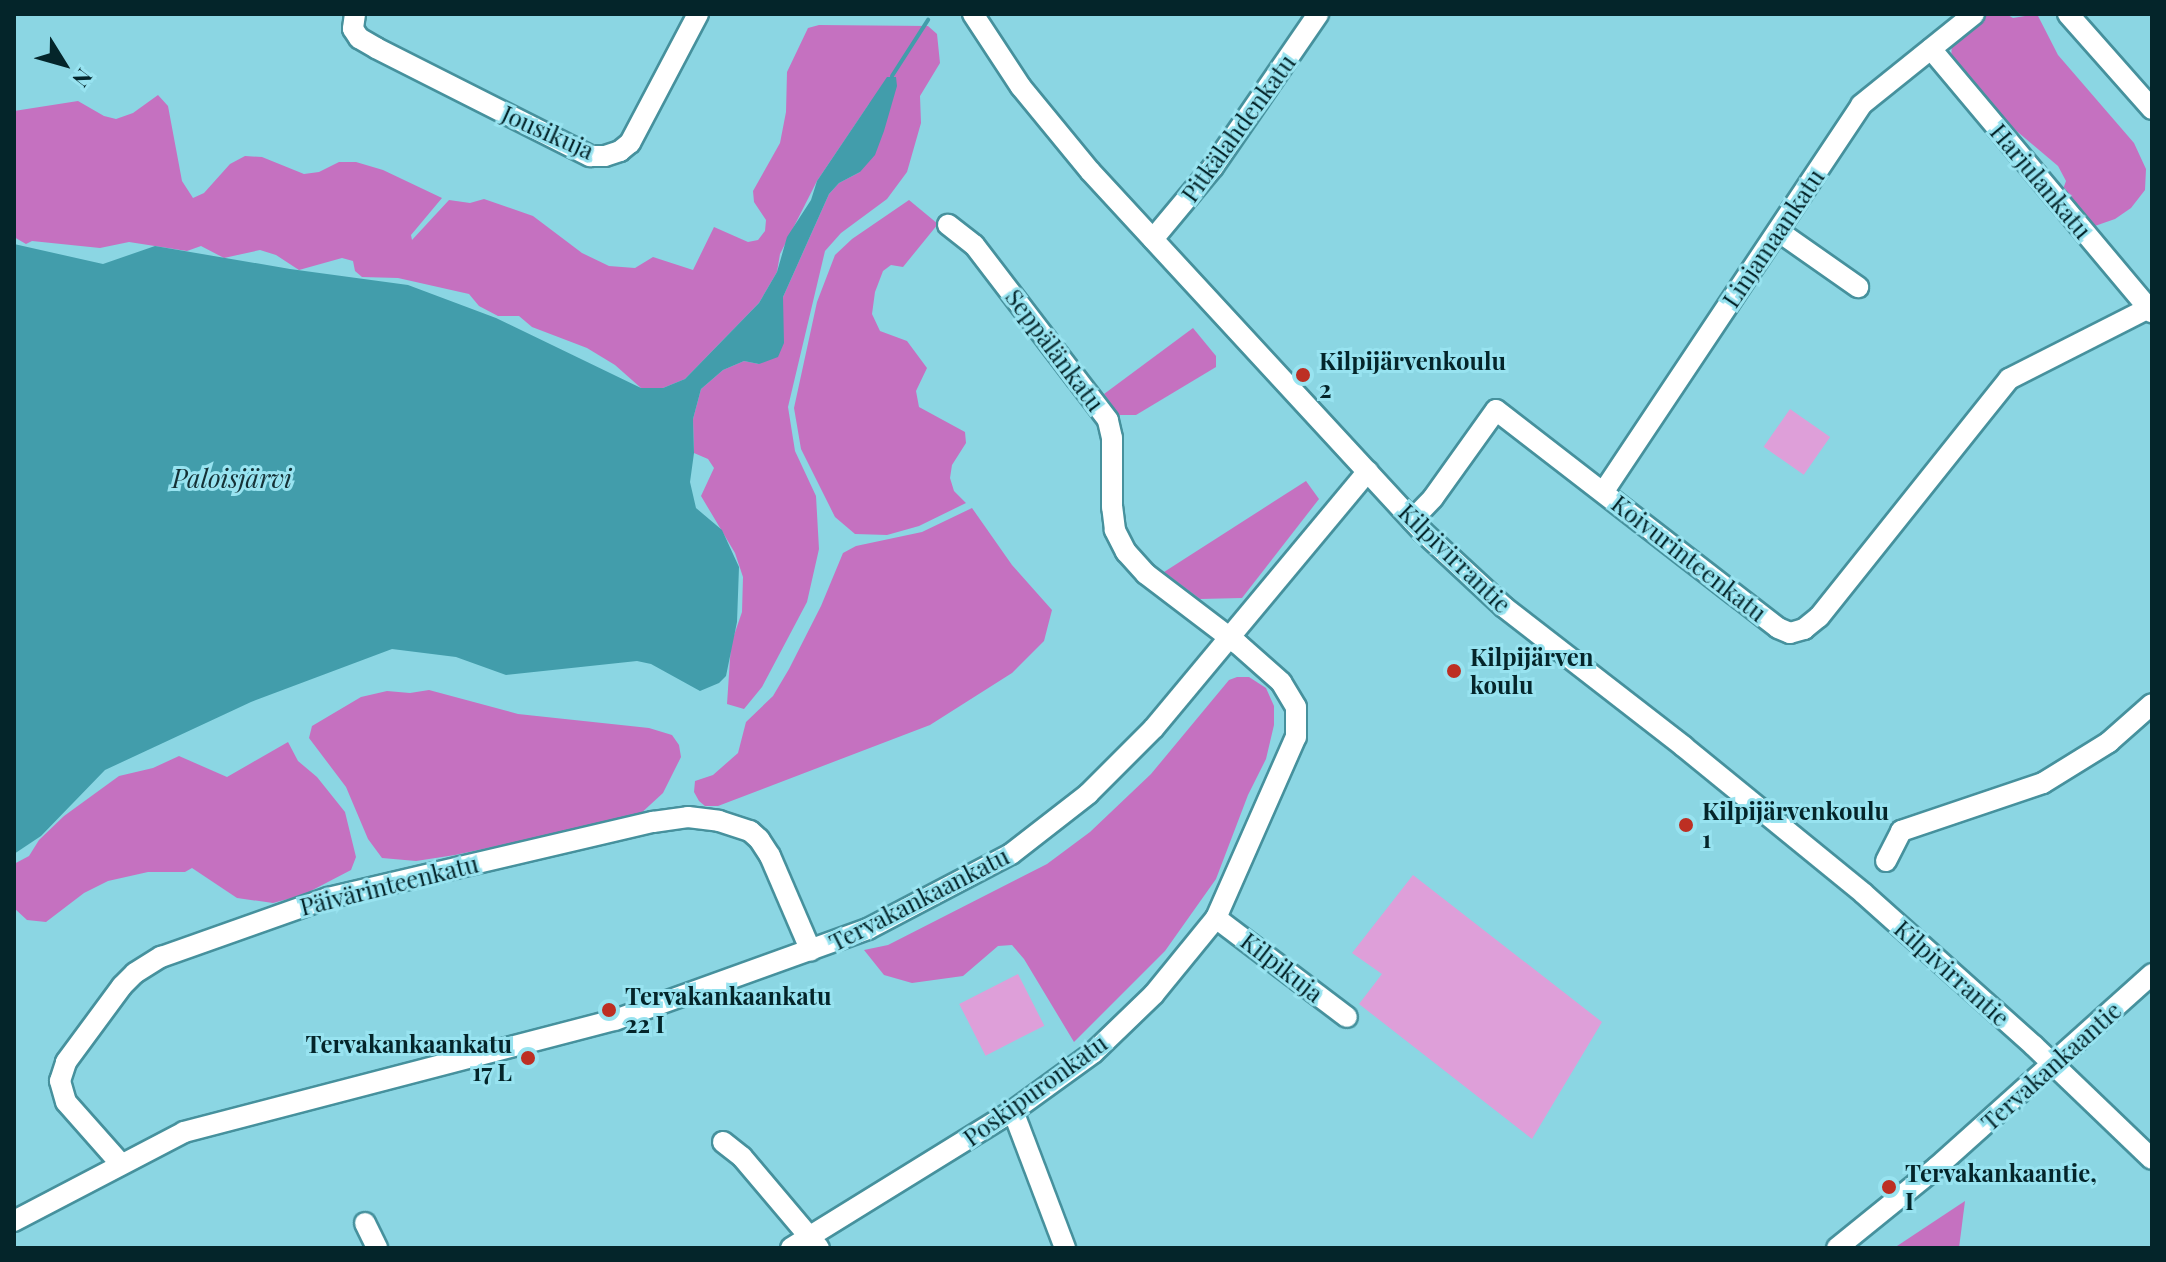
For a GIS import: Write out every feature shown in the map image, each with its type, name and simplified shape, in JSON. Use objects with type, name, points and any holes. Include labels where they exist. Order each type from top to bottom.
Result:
[{"type":"street","name":"Jousikuja","points":[[355,14],[353,29],[359,38],[590,156],[620,151],[630,143],[698,14]]},
{"type":"street","name":"Kilpivirrantie","points":[[973,14],[1021,87],[1153,239],[1412,520],[1504,607],[1683,746],[1863,893],[2053,1063],[2152,1159]]},
{"type":"street","name":"Pitkälahdenkatu","points":[[1153,239],[1213,167],[1318,14]]},
{"type":"street","name":"Linjamaankatu","points":[[1604,491],[1861,105],[1974,14]]},
{"type":"street","points":[[2068,14],[2152,109]]},
{"type":"street","name":"Harjulankatu","points":[[1931,49],[2150,310]]},
{"type":"street","name":"Seppälänkatu","points":[[948,225],[974,245],[1108,420],[1112,438],[1115,530],[1126,552],[1146,574],[1228,637]]},
{"type":"street","points":[[1778,231],[1858,287]]},
{"type":"street","name":"Koivurinteenkatu","points":[[1412,520],[1433,498],[1496,410],[1778,628],[1790,633],[1804,629],[1819,617],[2009,379],[2150,310]]},
{"type":"street","name":"Tervakankaankatu","points":[[14,1221],[184,1132],[615,1020],[811,951],[909,908],[1011,854],[1051,826],[1154,728],[1368,471]]},
{"type":"street","name":"Poskipuronkatu","points":[[791,1248],[814,1242],[1013,1111],[1116,1031],[1191,952],[1216,918],[1285,765],[1296,737],[1298,718],[1281,682],[1228,637]]},
{"type":"street","points":[[1886,861],[1901,831],[2043,783],[2109,742],[2152,704]]},
{"type":"street","name":"Päivärinteenkatu","points":[[120,1163],[66,1102],[60,1081],[71,1055],[122,986],[135,973],[161,957],[328,898],[653,822],[688,817],[719,821],[750,831],[759,839],[770,856],[811,951]]},
{"type":"street","name":"Kilpikuja","points":[[1216,918],[1347,1017]]},
{"type":"street","name":"Tervakankaantie","points":[[1837,1248],[1937,1167],[2152,974]]},
{"type":"street","points":[[1013,1111],[1065,1248]]},
{"type":"street","points":[[723,1142],[742,1157],[814,1242]]},
{"type":"street","points":[[365,1223],[377,1248]]},
{"type":"shaded area","points":[[1988,14],[2006,14],[2013,18],[2037,14],[2058,55],[2134,143],[2146,169],[2145,190],[2131,208],[2115,219],[2092,227],[2062,192],[2066,181],[2058,166],[2000,117],[1951,59],[1952,43]]},
{"type":"shaded area","points":[[819,25],[928,26],[937,34],[940,63],[920,96],[921,123],[907,172],[887,199],[841,233],[825,251],[788,407],[795,451],[816,496],[819,549],[807,602],[762,687],[744,709],[727,704],[731,644],[742,612],[743,577],[735,553],[701,496],[714,468],[708,459],[694,453],[693,419],[701,389],[723,370],[744,361],[759,364],[783,317],[783,297],[829,194],[839,183],[860,172],[869,104],[817,181],[780,254],[777,272],[759,303],[685,379],[663,388],[641,388],[615,365],[587,348],[532,327],[519,316],[498,316],[479,306],[469,294],[398,278],[362,277],[355,271],[353,261],[342,258],[299,270],[276,255],[260,250],[224,258],[201,246],[187,251],[129,242],[100,248],[32,241],[26,244],[14,237],[14,111],[78,101],[104,116],[116,119],[133,113],[158,95],[168,106],[182,181],[193,198],[204,193],[230,164],[245,156],[262,157],[304,174],[319,172],[339,162],[356,162],[383,170],[442,198],[411,235],[412,240],[449,200],[470,203],[484,199],[533,216],[582,253],[609,266],[635,268],[653,257],[693,270],[714,227],[748,242],[758,240],[765,231],[766,220],[754,202],[753,191],[780,143],[786,112],[787,72],[808,28]]},
{"type":"shaded area","points":[[909,200],[938,224],[903,267],[891,265],[883,271],[875,292],[872,314],[880,331],[907,341],[927,368],[916,391],[919,407],[965,432],[966,443],[952,465],[950,478],[954,491],[966,503],[919,526],[887,535],[855,534],[835,517],[801,449],[794,408],[817,302],[835,255],[852,239]]},
{"type":"shaded area","points":[[1193,328],[1216,356],[1216,367],[1136,415],[1119,415],[1104,394]]},
{"type":"shaded area","points":[[1790,409],[1830,437],[1804,475],[1764,447]]},
{"type":"shaded area","points":[[1306,481],[1319,499],[1242,598],[1200,599],[1164,572]]},
{"type":"shaded area","points":[[972,508],[1012,565],[1052,610],[1044,641],[1012,673],[930,725],[718,806],[705,806],[699,801],[694,792],[695,781],[713,775],[738,753],[746,722],[773,696],[789,669],[821,606],[843,553],[856,546],[922,532]]},
{"type":"shaded area","points":[[1249,677],[1266,688],[1274,706],[1274,725],[1266,759],[1248,795],[1216,879],[1165,951],[1074,1042],[1024,959],[1012,945],[998,946],[963,976],[912,983],[884,975],[864,950],[888,945],[1047,864],[1090,832],[1151,774],[1229,680]]},
{"type":"shaded area","points":[[429,690],[518,714],[649,728],[672,735],[679,745],[681,757],[663,793],[638,816],[455,855],[416,861],[382,858],[368,839],[346,787],[309,738],[312,726],[361,697],[387,691],[410,693]]},
{"type":"shaded area","points":[[288,742],[298,761],[317,777],[345,812],[356,857],[351,870],[303,895],[273,903],[237,898],[192,868],[185,872],[148,872],[108,881],[84,893],[46,922],[27,920],[14,908],[14,864],[29,856],[39,840],[64,816],[119,776],[153,768],[179,756],[227,777]]},
{"type":"shaded area","points":[[1413,875],[1602,1022],[1532,1139],[1359,1004],[1382,974],[1352,953]]},
{"type":"shaded area","points":[[1018,974],[1044,1026],[986,1056],[959,1004]]},
{"type":"shaded area","points":[[1965,1201],[1959,1248],[1894,1248]]},
{"type":"water","name":"Paloisjärvi","points":[[887,77],[896,77],[897,86],[875,155],[860,172],[839,183],[829,194],[783,297],[784,343],[778,357],[759,364],[744,361],[723,370],[701,389],[693,419],[694,453],[690,482],[696,508],[722,530],[739,567],[737,622],[726,676],[719,683],[700,691],[651,664],[637,661],[506,675],[456,657],[392,649],[251,702],[105,770],[41,836],[14,854],[14,244],[103,264],[155,246],[408,285],[496,318],[641,388],[663,388],[685,379],[759,303],[777,272],[787,237],[811,200],[817,181]]},
{"type":"waterway","points":[[892,76],[928,20]]},
{"type":"place","name":"Kilpijärvenkoulu 2","points":[[1303,375]]},
{"type":"place","name":"Kilpijärven koulu","points":[[1454,671]]},
{"type":"place","name":"Kilpijärvenkoulu 1","points":[[1686,825]]},
{"type":"place","name":"Tervakankaankatu 22 I","points":[[609,1010]]},
{"type":"place","name":"Tervakankaankatu 17 L","points":[[528,1058]]},
{"type":"place","name":"Tervakankaantie, I","points":[[1889,1187]]}]
